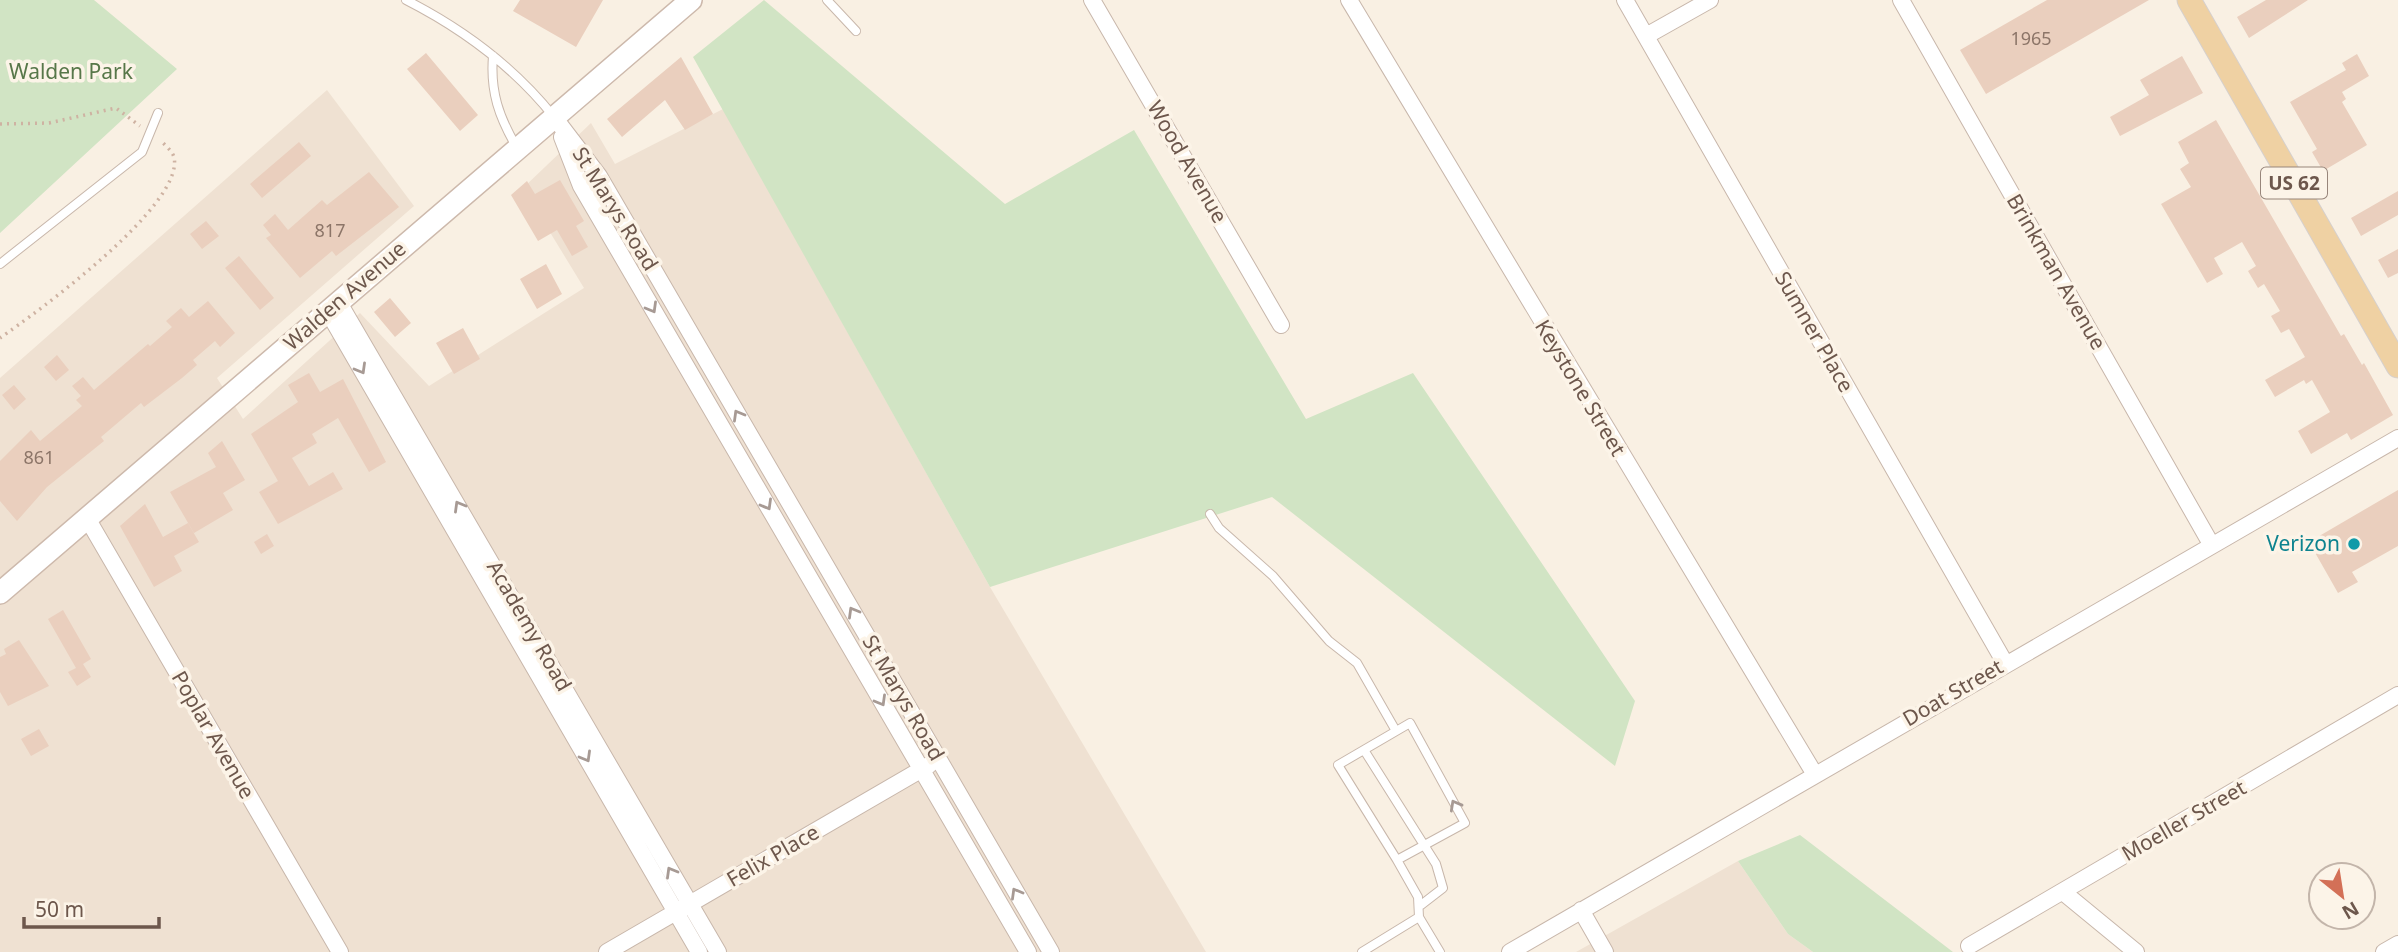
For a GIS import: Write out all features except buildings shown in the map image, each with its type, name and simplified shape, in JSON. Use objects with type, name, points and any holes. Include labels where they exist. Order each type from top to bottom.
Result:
[{"type":"main road","name":"Walden Avenue","points":[[0,593],[691,0]]},
{"type":"main road","name":"US 62","points":[[2189,0],[2398,366]]},
{"type":"street","name":"Wood Avenue","points":[[1092,0],[1281,325]]},
{"type":"street","name":"Keystone Street","points":[[1349,0],[1814,774]]},
{"type":"street","name":"Sumner Place","points":[[1625,0],[2004,663]]},
{"type":"street","points":[[1646,36],[1710,0]]},
{"type":"street","name":"Brinkman Avenue","points":[[1901,0],[2211,544]]},
{"type":"street","name":"St Marys Road","points":[[554,117],[598,176],[1051,952]]},
{"type":"street","name":"St Marys Road","points":[[554,117],[581,186],[1028,952]]},
{"type":"street","name":"Academy Road","points":[[333,306],[359,334],[468,537]]},
{"type":"street","name":"Academy Road","points":[[333,306],[683,908],[718,952]]},
{"type":"street","points":[[678,352],[695,341]]},
{"type":"street","name":"Doat Street","points":[[1510,952],[2004,663],[2398,438]]},
{"type":"street","name":"Poplar Avenue","points":[[87,518],[340,952]]},
{"type":"street","points":[[815,588],[833,578]]},
{"type":"street","name":"Moeller Street","points":[[1969,946],[2398,695]]},
{"type":"street","name":"Felix Place","points":[[607,952],[939,759]]},
{"type":"street","points":[[2063,892],[2136,952]]},
{"type":"street","name":"Academy Road","points":[[683,908],[699,952]]},
{"type":"street","points":[[1581,910],[1605,952]]},
{"type":"street","points":[[1016,931],[1033,921]]},
{"type":"street","points":[[2384,952],[2398,944]]},
{"type":"lane","points":[[406,0],[443,19],[493,56],[537,97],[554,117]]},
{"type":"lane","points":[[827,0],[856,32]]},
{"type":"lane","points":[[493,56],[491,82],[500,120],[517,148]]},
{"type":"lane","points":[[0,264],[142,152],[158,113]]},
{"type":"lane","points":[[1210,514],[1219,528],[1273,576],[1329,641],[1357,663],[1396,731]]},
{"type":"lane","points":[[1397,860],[1465,823],[1410,723],[1338,765],[1397,860],[1421,905],[1419,917],[1440,952]]},
{"type":"lane","points":[[1364,750],[1436,864],[1443,888],[1421,905]]},
{"type":"lane","points":[[1362,952],[1419,917]]},
{"type":"path","points":[[0,124],[49,122],[116,108],[170,150],[174,169],[141,223],[46,307],[0,338]]},
{"type":"shaded area","points":[[327,90],[414,206],[217,378],[243,419],[360,313],[429,386],[584,288],[523,188],[591,123],[615,164],[723,109],[990,587],[1206,952],[0,952],[0,378]]},
{"type":"shaded area","points":[[1738,861],[1788,934],[1813,952],[1576,952]]},
{"type":"green space","name":"Walden Park","points":[[0,0],[94,0],[177,69],[0,233]]},
{"type":"green space","points":[[764,0],[1005,204],[1134,130],[1306,419],[1413,373],[1635,701],[1615,766],[1272,497],[990,587],[693,57]]},
{"type":"green space","points":[[1800,835],[1953,952],[1813,952],[1788,934],[1738,861]]},
{"type":"place","name":"Verizon","points":[[2354,544]]}]
